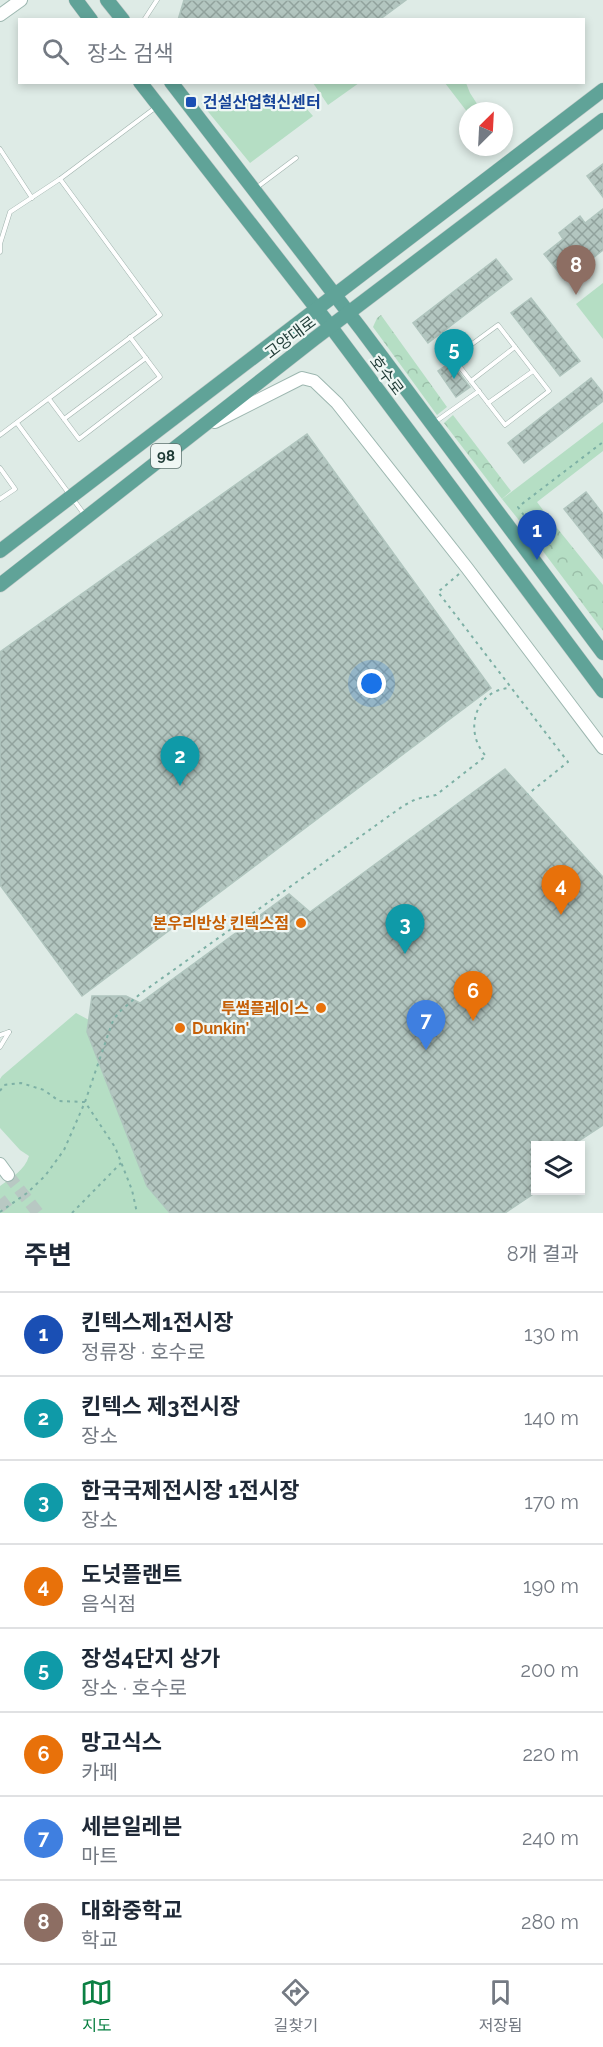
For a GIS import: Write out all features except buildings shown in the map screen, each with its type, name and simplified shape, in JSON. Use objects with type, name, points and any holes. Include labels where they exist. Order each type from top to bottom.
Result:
[{"type":"main road","points":[[0,15],[21,0]]},
{"type":"main road","points":[[76,0],[90,18]]},
{"type":"main road","points":[[107,0],[121,18]]},
{"type":"main road","name":"호수로","points":[[142,84],[331,327],[603,691]]},
{"type":"main road","name":"호수로","points":[[173,84],[603,653]]},
{"type":"main road","name":"고양대로","points":[[0,551],[603,90]]},
{"type":"main road","name":"고양대로","points":[[0,585],[348,313],[603,120]]},
{"type":"main road","points":[[200,429],[302,378],[314,381],[337,402],[603,748]]},
{"type":"main road","points":[[0,1164],[8,1175]]},
{"type":"lane","points":[[145,18],[157,0]]},
{"type":"lane","points":[[0,252],[0,244],[10,212],[60,179],[159,106]]},
{"type":"lane","points":[[0,149],[32,198]]},
{"type":"lane","points":[[253,190],[296,158]]},
{"type":"lane","points":[[0,435],[160,315],[60,179]]},
{"type":"lane","points":[[498,325],[533,371],[549,391],[505,425],[453,358],[498,325]]},
{"type":"lane","points":[[49,399],[79,439],[160,377],[130,338]]},
{"type":"lane","points":[[471,381],[515,347]]},
{"type":"lane","points":[[64,419],[146,358]]},
{"type":"lane","points":[[488,403],[533,371]]},
{"type":"lane","points":[[432,425],[479,391]]},
{"type":"lane","points":[[17,423],[87,518]]},
{"type":"lane","points":[[0,468],[15,489],[0,499]]},
{"type":"lane","points":[[0,1035],[9,1032]]},
{"type":"lane","points":[[0,1039],[9,1032]]},
{"type":"lane","points":[[0,1047],[9,1032]]},
{"type":"path","points":[[519,528],[528,521],[518,507],[603,442]]},
{"type":"path","points":[[459,574],[438,592],[568,762],[528,794]]},
{"type":"path","points":[[0,1212],[27,1193],[56,1164],[85,1102],[108,1033],[118,1013],[140,994],[403,806],[416,799],[436,795],[486,756],[474,738],[473,724],[476,711],[484,699],[495,691],[511,688]]},
{"type":"path","points":[[0,1091],[4,1085],[21,1083],[44,1090],[59,1101],[85,1102]]},
{"type":"path","points":[[85,1102],[115,1147],[132,1190],[138,1213]]},
{"type":"path","points":[[72,1213],[121,1163]]},
{"type":"green space","points":[[314,84],[358,84],[328,105]]},
{"type":"green space","points":[[446,84],[466,84],[476,102],[460,102]]},
{"type":"green space","points":[[208,99],[253,103],[298,99],[313,116],[250,163],[201,103]]},
{"type":"green space","points":[[603,283],[603,339],[576,304]]},
{"type":"green space","points":[[381,315],[447,407],[437,415],[373,327]]},
{"type":"green space","points":[[453,415],[511,491],[502,499],[444,423]]},
{"type":"green space","points":[[603,422],[603,451],[537,502],[549,518],[530,534],[502,499]]},
{"type":"green space","points":[[549,518],[603,585],[603,631],[530,534]]},
{"type":"green space","points":[[76,1013],[89,1020],[93,1047],[147,1186],[170,1213],[0,1213],[0,1186],[21,1170],[29,1156],[20,1150],[0,1128],[0,1079]]},
{"type":"tunnel","points":[[8,1175],[38,1213]]},
{"type":"tunnel","points":[[0,1199],[11,1213]]},
{"type":"place","name":"건설산업혁신센터","points":[[191,102]]},
{"type":"place","name":"대화중학교","points":[[576,295]]},
{"type":"place","name":"장성4단지 상가","points":[[454,379]]},
{"type":"place","name":"킨텍스제1전시장","points":[[537,560]]},
{"type":"place","name":"킨텍스 제3전시장","points":[[180,786]]},
{"type":"place","name":"도넛플랜트","points":[[561,915]]},
{"type":"place","name":"본우리반상 킨텍스점","points":[[301,923]]},
{"type":"place","name":"한국국제전시장 1전시장","points":[[405,954]]},
{"type":"place","name":"투썸플레이스","points":[[321,1008]]},
{"type":"place","name":"망고식스","points":[[473,1021]]},
{"type":"place","name":"Dunkin'","points":[[180,1028]]},
{"type":"place","name":"세븐일레븐","points":[[426,1050]]}]
